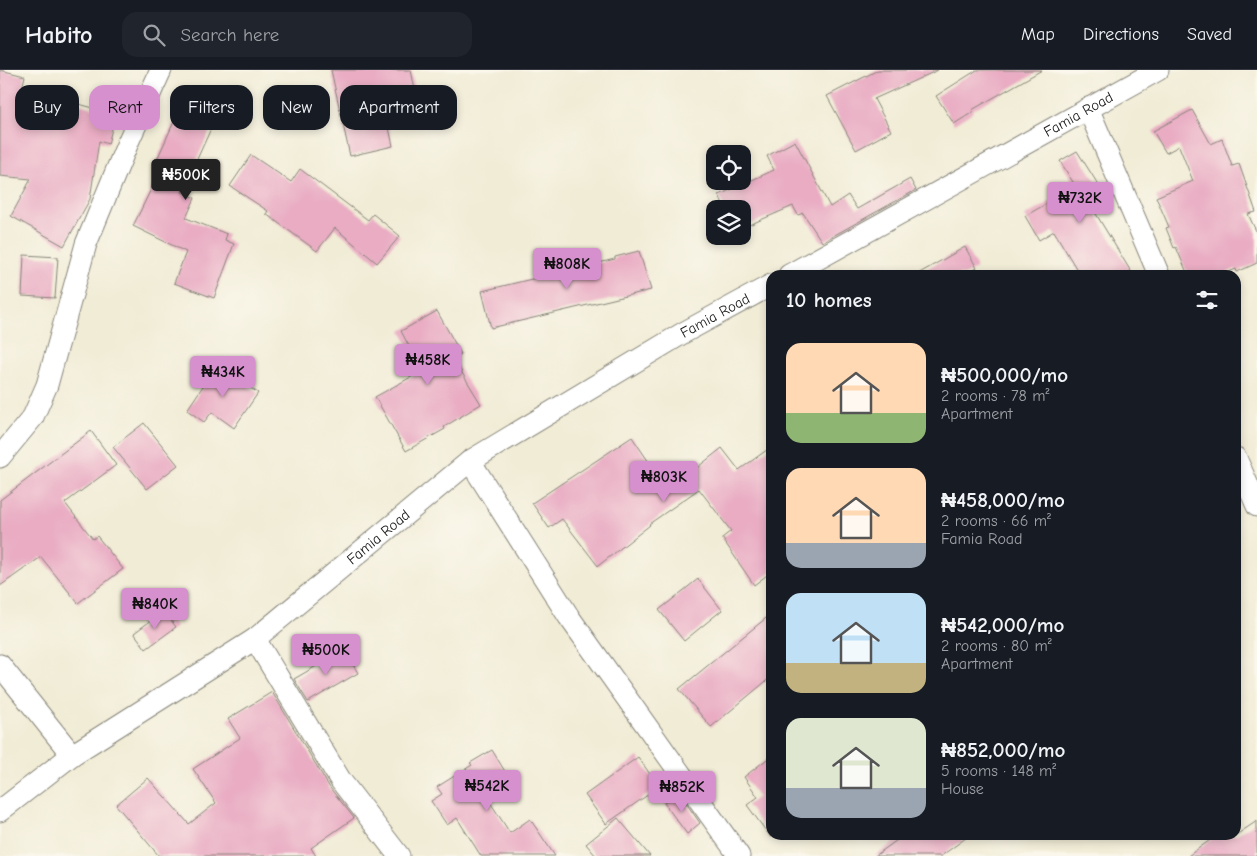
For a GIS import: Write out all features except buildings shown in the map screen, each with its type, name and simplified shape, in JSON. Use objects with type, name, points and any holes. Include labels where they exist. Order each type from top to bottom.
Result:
[{"type":"street","points":[[0,457],[33,416],[47,385],[86,244],[129,140],[161,70]]},
{"type":"street","name":"Famia Road","points":[[798,270],[1158,70]]},
{"type":"street","points":[[1088,108],[1157,270]]},
{"type":"street","name":"Famia Road","points":[[0,811],[72,755],[255,639],[470,461],[684,333],[766,288]]},
{"type":"street","points":[[470,461],[569,617],[739,856]]},
{"type":"street","points":[[1241,469],[1257,506]]},
{"type":"street","points":[[255,639],[341,780],[398,856]]},
{"type":"street","points":[[0,665],[72,755]]}]
